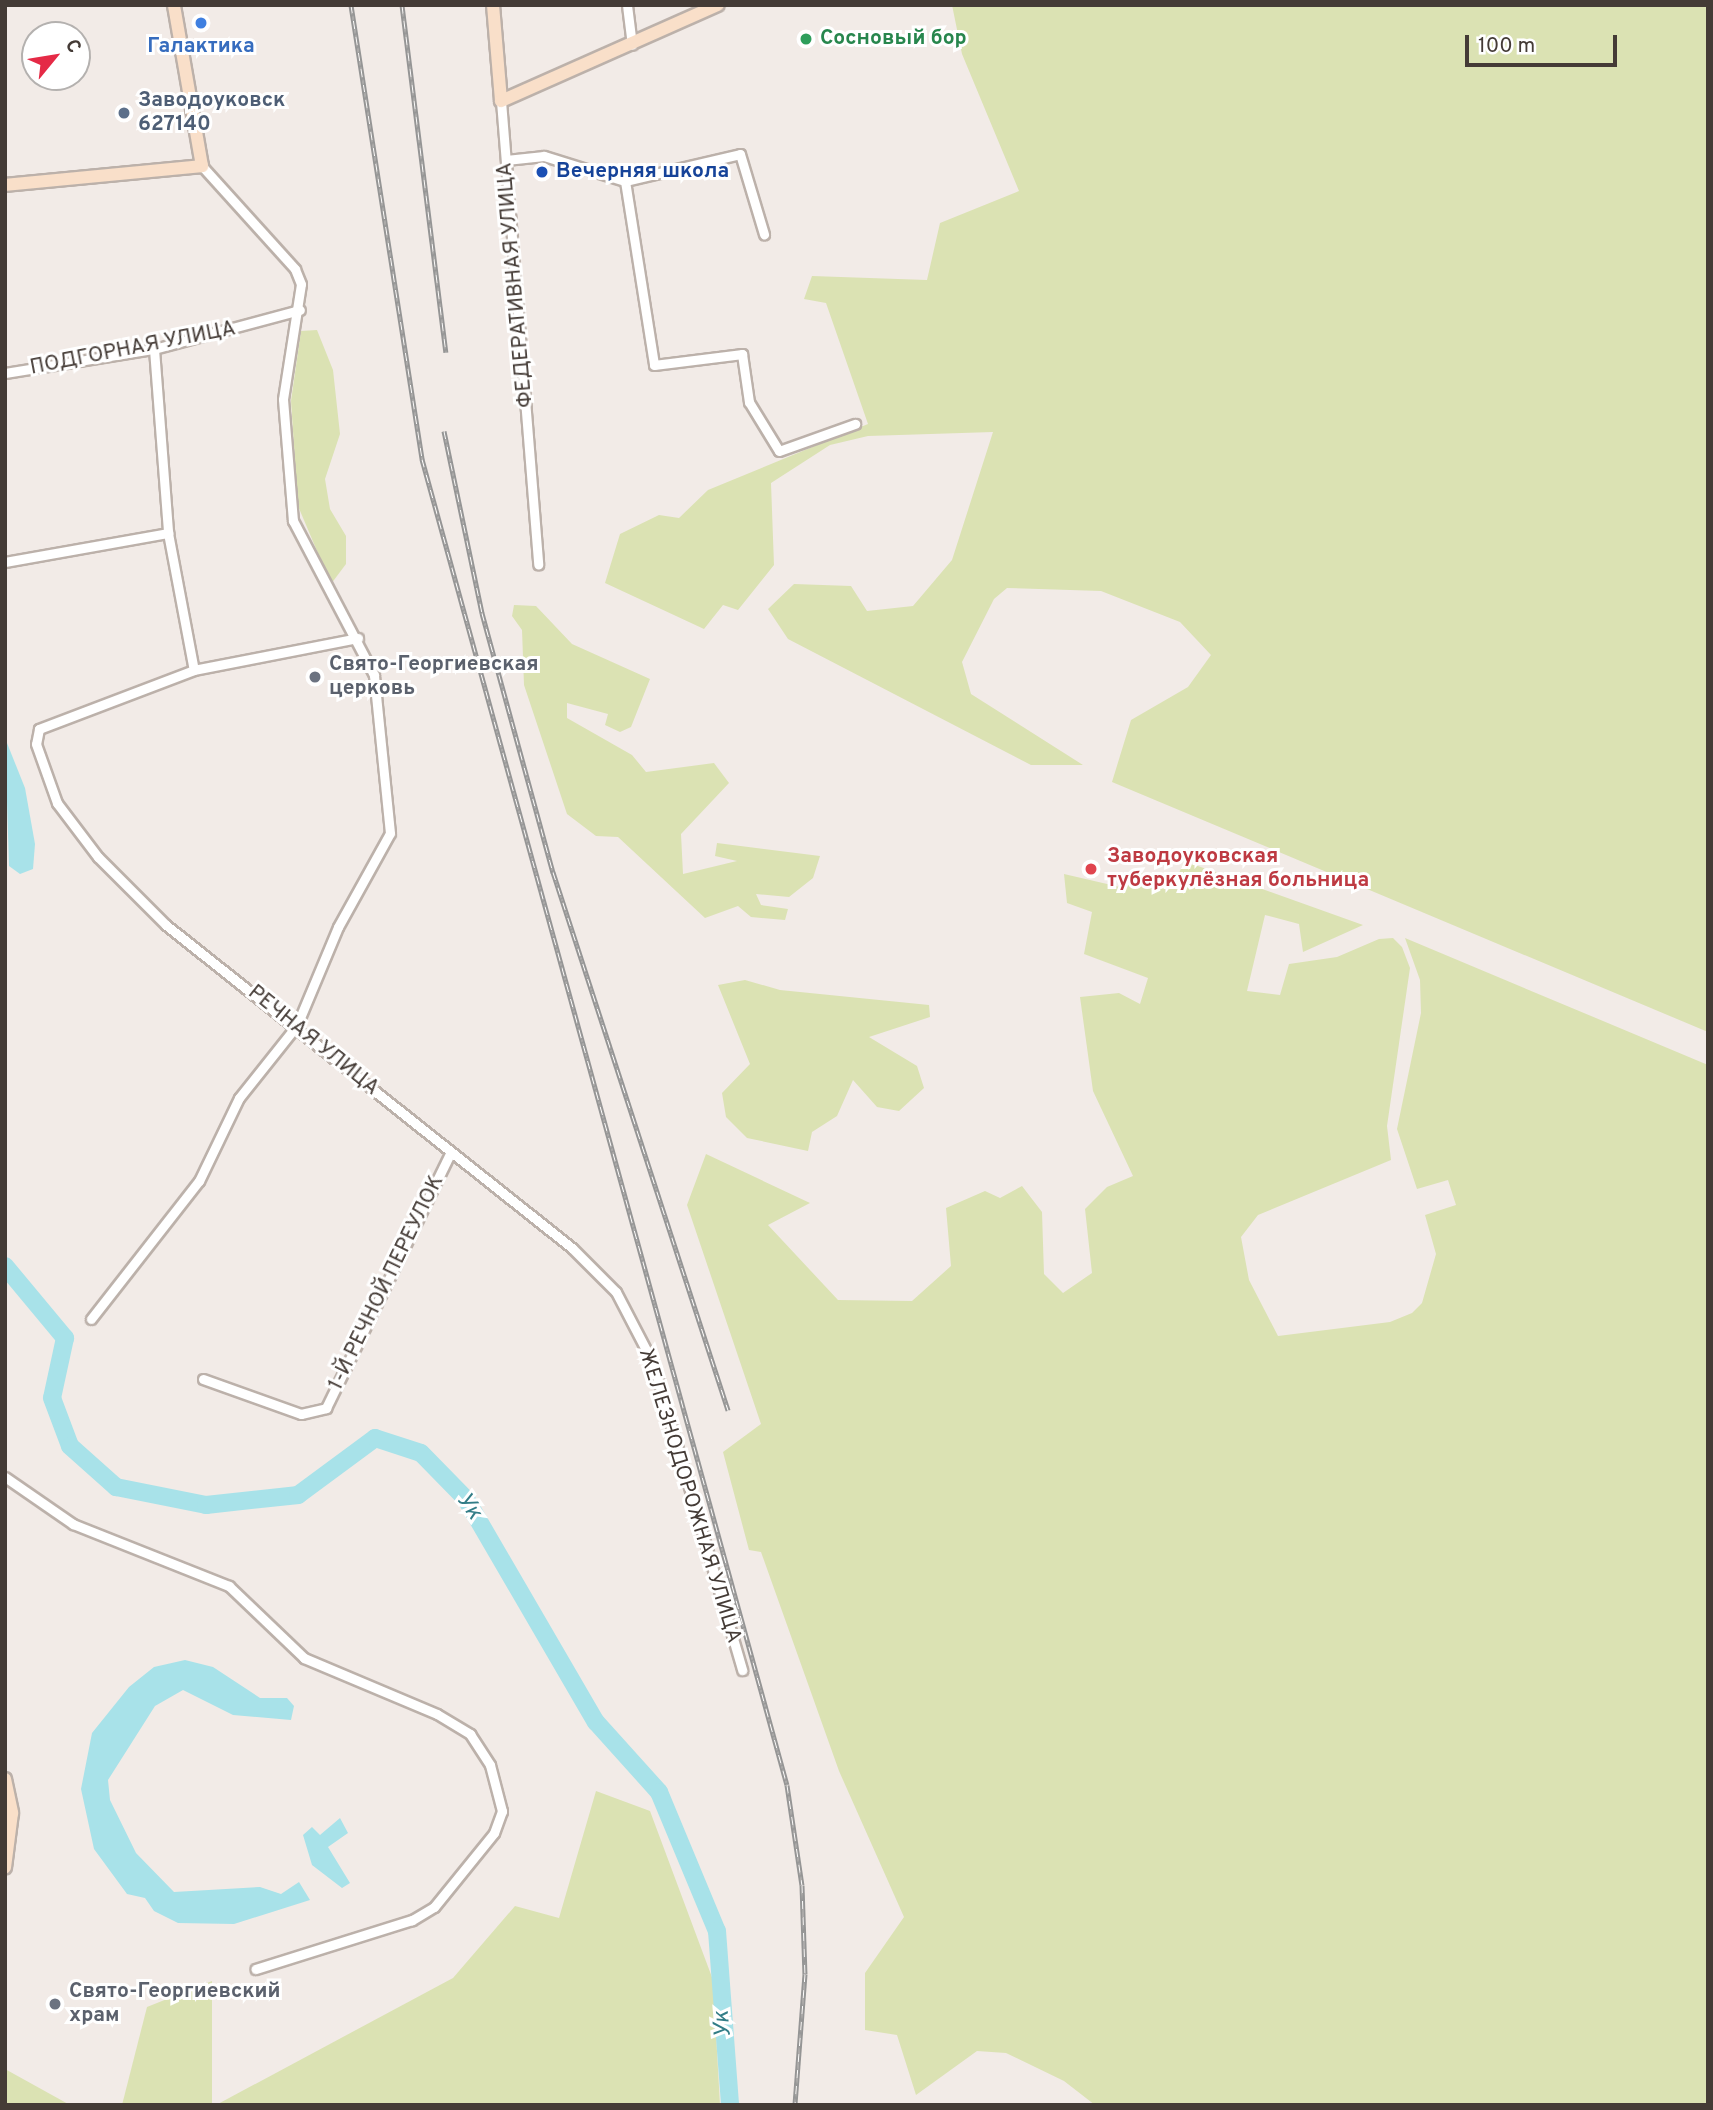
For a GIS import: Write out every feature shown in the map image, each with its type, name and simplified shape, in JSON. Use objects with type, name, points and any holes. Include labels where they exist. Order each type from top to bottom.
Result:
[{"type":"street","points":[[91,1318],[199,1181],[239,1098],[297,1024],[338,927],[390,833],[374,675],[358,638],[293,521],[283,399],[300,310],[295,269],[202,166],[174,5]]},
{"type":"street","name":"ФЕДЕРАТИВНАЯ УЛИЦА","points":[[493,5],[538,565]]},
{"type":"street","points":[[627,5],[632,45]]},
{"type":"street","points":[[501,101],[718,5]]},
{"type":"street","points":[[506,160],[544,156],[625,181],[740,155],[764,234]]},
{"type":"street","points":[[5,185],[202,166]]},
{"type":"street","points":[[625,181],[654,365],[742,354],[749,402],[779,451],[855,424]]},
{"type":"street","name":"ПОДГОРНАЯ УЛИЦА","points":[[5,373],[153,349],[300,310]]},
{"type":"street","points":[[153,349],[168,533],[194,670],[358,638]]},
{"type":"street","points":[[5,562],[168,533]]},
{"type":"street","name":"РЕЧНАЯ УЛИЦА","points":[[194,670],[40,729],[36,744],[57,803],[99,858],[166,925],[297,1024],[450,1154],[572,1248],[616,1292],[635,1323]]},
{"type":"street","name":"1-Й РЕЧНОЙ ПЕРЕУЛОК","points":[[202,1379],[301,1414],[326,1408],[450,1154]]},
{"type":"street","name":"ЖЕЛЕЗНОДОРОЖНАЯ УЛИЦА","points":[[635,1323],[741,1670]]},
{"type":"street","points":[[5,1477],[73,1524],[229,1586],[304,1658],[437,1714],[470,1734],[490,1765],[502,1811],[494,1833],[434,1907],[412,1920],[256,1969]]},
{"type":"street","points":[[5,1779],[12,1813],[6,1864]]},
{"type":"green space","points":[[952,5],[1708,5],[1708,1032],[1112,782],[1131,720],[1188,687],[1211,655],[1180,622],[1101,591],[1007,588],[994,599],[962,662],[971,694],[1083,765],[1031,765],[788,639],[768,609],[794,584],[851,586],[867,611],[913,606],[952,560],[993,432],[868,436],[830,445],[771,483],[774,565],[738,610],[723,605],[704,629],[605,583],[620,534],[659,515],[679,518],[708,490],[868,424],[826,303],[804,299],[812,276],[927,280],[940,223],[1019,191],[962,54]]},
{"type":"green space","points":[[317,330],[333,370],[340,434],[325,479],[330,509],[346,536],[346,564],[331,584],[298,506],[291,401],[301,331]]},
{"type":"green space","points":[[514,605],[536,606],[572,644],[650,679],[631,727],[620,732],[605,725],[608,714],[567,703],[567,718],[632,755],[646,772],[714,763],[729,783],[681,834],[683,874],[737,861],[715,856],[717,843],[820,856],[813,878],[789,897],[756,894],[761,905],[788,909],[785,920],[751,917],[738,906],[705,918],[618,837],[596,836],[567,814],[524,685],[522,630],[512,616]]},
{"type":"green space","points":[[1184,861],[1363,925],[1303,952],[1299,924],[1265,915],[1247,991],[1280,995],[1289,964],[1337,957],[1379,939],[1393,938],[1402,947],[1410,968],[1387,1126],[1391,1160],[1258,1215],[1241,1237],[1249,1280],[1278,1336],[1390,1322],[1412,1313],[1422,1303],[1436,1254],[1425,1215],[1456,1205],[1448,1180],[1417,1189],[1397,1129],[1421,1013],[1420,980],[1405,938],[1708,1065],[1708,2105],[1095,2105],[1064,2081],[1006,2053],[977,2051],[916,2095],[897,2035],[865,2030],[865,1973],[904,1917],[839,1771],[761,1552],[749,1550],[723,1452],[761,1424],[687,1205],[706,1154],[810,1203],[768,1225],[838,1300],[912,1301],[951,1266],[946,1208],[985,1191],[1000,1198],[1022,1186],[1042,1212],[1044,1274],[1063,1293],[1092,1273],[1085,1209],[1107,1187],[1133,1176],[1093,1091],[1080,997],[1119,993],[1140,1004],[1148,978],[1084,954],[1092,912],[1067,903],[1064,874],[1120,887],[1135,871],[1175,883]]},
{"type":"green space","points":[[745,980],[780,990],[929,1005],[930,1017],[869,1037],[917,1066],[924,1088],[899,1111],[877,1107],[853,1080],[837,1116],[812,1132],[808,1151],[747,1138],[726,1117],[722,1093],[750,1064],[718,985]]},
{"type":"green space","points":[[596,1791],[650,1811],[713,1980],[720,2105],[216,2105],[453,1978],[515,1906],[559,1918]]},
{"type":"green space","points":[[212,1981],[212,2105],[122,2105],[147,2007]]},
{"type":"green space","points":[[5,2069],[70,2105],[5,2105]]},
{"type":"water","points":[[5,738],[25,788],[35,844],[33,869],[20,874],[9,866]]},
{"type":"water","points":[[185,1660],[213,1667],[260,1698],[287,1698],[294,1706],[291,1720],[233,1715],[183,1690],[155,1706],[108,1780],[110,1800],[136,1853],[174,1892],[260,1887],[281,1894],[299,1882],[310,1900],[234,1924],[178,1923],[154,1911],[145,1898],[127,1894],[94,1849],[81,1789],[92,1733],[129,1687],[154,1667]]},
{"type":"water","points":[[340,1818],[348,1833],[328,1847],[350,1883],[342,1888],[312,1865],[303,1835],[312,1827],[320,1835]]},
{"type":"waterway","name":"Ук","points":[[5,1266],[65,1338],[52,1398],[70,1446],[116,1487],[206,1505],[298,1495],[375,1438],[421,1453],[466,1499],[596,1722],[659,1792],[717,1931],[730,2105]]},
{"type":"railway","points":[[351,5],[422,459],[787,1785],[802,1885],[805,1974],[795,2105]]},
{"type":"railway","points":[[402,5],[446,352]]},
{"type":"railway","points":[[444,431],[482,613],[553,872],[728,1410]]},
{"type":"place","name":"Галактика","points":[[201,23]]},
{"type":"place","name":"Сосновый бор","points":[[806,39]]},
{"type":"place","name":"Заводоуковск 627140","points":[[124,113]]},
{"type":"place","name":"Вечерняя школа","points":[[542,172]]},
{"type":"place","name":"Свято-Георгиевская церковь","points":[[315,677]]},
{"type":"place","name":"Заводоуковская туберкулёзная больница","points":[[1091,869]]},
{"type":"place","name":"Свято-Георгиевский храм","points":[[55,2004]]}]
